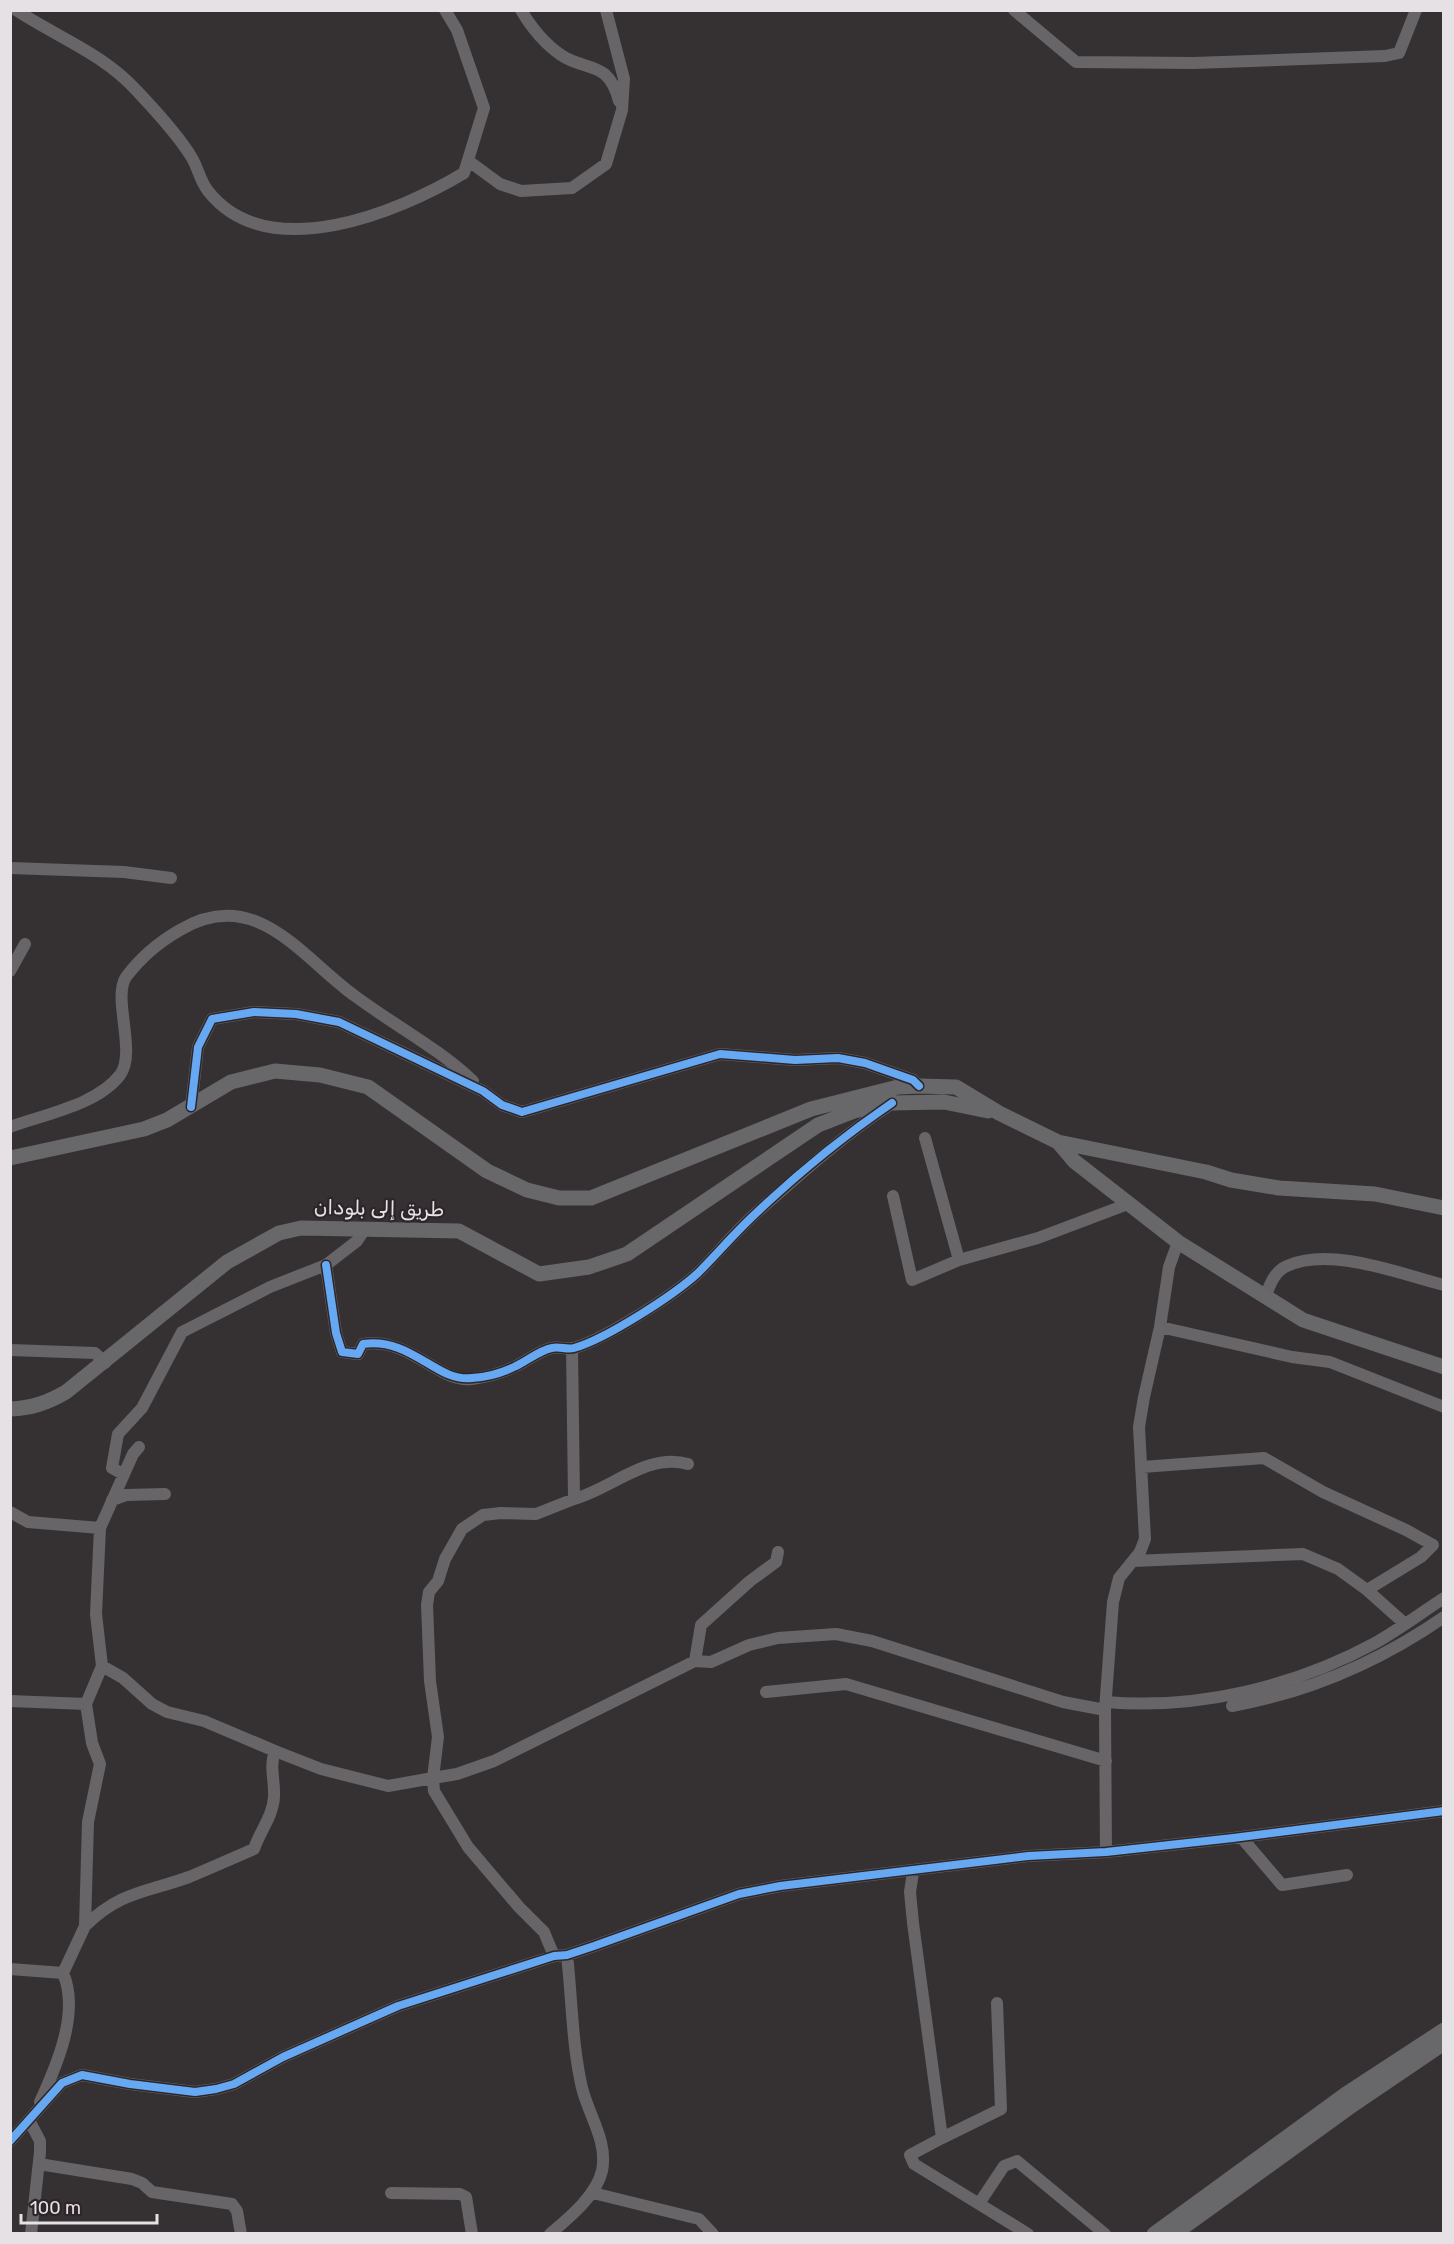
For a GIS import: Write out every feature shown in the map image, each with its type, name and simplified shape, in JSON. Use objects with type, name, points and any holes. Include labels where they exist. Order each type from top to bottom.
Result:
[{"type":"main road","points":[[10,1158],[144,1129],[191,1107],[231,1082],[275,1071],[320,1075],[368,1087],[487,1171],[526,1190],[559,1198],[591,1198],[811,1108],[898,1087],[956,1087],[999,1113],[1058,1142],[1279,1188],[1376,1194],[1443,1210]]},
{"type":"main road","name":"طريق إلى بلودان","points":[[10,1409],[46,1404],[66,1392],[105,1363],[227,1262],[250,1247],[279,1233],[301,1228],[459,1231],[539,1274],[589,1267],[627,1254],[818,1125],[854,1111],[892,1103],[944,1102],[999,1113]]},
{"type":"main road","points":[[1058,1142],[1074,1161],[1178,1242],[1303,1320],[1443,1367]]},
{"type":"main road","points":[[1154,2234],[1346,2094],[1443,2030]]},
{"type":"main road","points":[[1174,2234],[1443,2043]]},
{"type":"street","points":[[16,10],[99,58],[137,90],[183,145],[207,190],[234,213],[270,227],[319,228],[379,214],[447,184],[464,173],[470,162],[484,108],[457,30],[445,10]]},
{"type":"street","points":[[521,10],[532,27],[562,56],[597,68],[616,89],[622,110]]},
{"type":"street","points":[[470,162],[500,184],[521,191],[572,188],[606,164],[622,110],[624,80],[606,10]]},
{"type":"street","points":[[1014,10],[1076,62],[1194,63],[1385,56],[1399,52],[1416,10]]},
{"type":"street","points":[[10,868],[124,872],[171,878]]},
{"type":"street","points":[[10,1127],[94,1098],[121,1074],[126,1061],[124,980],[139,960],[163,940],[189,925],[219,915],[240,916],[279,931],[339,984],[455,1064],[483,1091],[502,1105],[522,1112],[720,1054],[795,1060],[838,1058],[865,1063],[913,1080],[919,1086]]},
{"type":"street","points":[[10,971],[25,944]]},
{"type":"street","points":[[191,1107],[198,1047],[212,1019],[254,1012],[296,1014],[339,1022],[483,1091]]},
{"type":"street","points":[[326,1265],[336,1333],[342,1352],[358,1354],[363,1344],[381,1341],[423,1358],[452,1377],[468,1379],[489,1376],[514,1367],[551,1348],[572,1348],[604,1336],[673,1293],[698,1273],[753,1215],[829,1148],[892,1103]]},
{"type":"street","points":[[925,1138],[959,1260]]},
{"type":"street","points":[[893,1196],[912,1280],[959,1260],[1029,1241],[1128,1204]]},
{"type":"street","points":[[123,1474],[112,1468],[118,1434],[142,1408],[182,1332],[270,1287],[326,1265],[357,1241],[365,1229]]},
{"type":"street","points":[[1106,1852],[1105,1706],[1113,1602],[1119,1578],[1133,1561],[1144,1539],[1139,1426],[1160,1327],[1169,1267],[1178,1242]]},
{"type":"street","points":[[1266,1295],[1271,1280],[1286,1266],[1317,1260],[1360,1263],[1443,1285]]},
{"type":"street","points":[[1160,1327],[1292,1357],[1330,1362],[1443,1407]]},
{"type":"street","points":[[572,1348],[574,1499]]},
{"type":"street","points":[[10,1350],[95,1353],[105,1363]]},
{"type":"street","points":[[85,1926],[88,1822],[100,1764],[92,1743],[86,1704],[102,1666],[96,1614],[100,1528],[123,1474],[139,1448]]},
{"type":"street","points":[[1142,1467],[1264,1458],[1323,1492],[1433,1545],[1421,1557],[1367,1590]]},
{"type":"street","points":[[554,1956],[544,1932],[519,1907],[468,1847],[434,1791],[433,1778],[438,1737],[430,1681],[427,1605],[429,1592],[438,1581],[445,1559],[462,1529],[483,1515],[536,1514],[601,1490],[653,1463],[676,1460],[688,1464]]},
{"type":"street","points":[[112,1500],[126,1495],[165,1494]]},
{"type":"street","points":[[10,1512],[27,1522],[100,1528]]},
{"type":"street","points":[[695,1661],[701,1625],[750,1581],[776,1562],[778,1552]]},
{"type":"street","points":[[1133,1561],[1304,1554],[1338,1569],[1367,1590],[1404,1623]]},
{"type":"street","points":[[102,1666],[123,1678],[152,1704],[167,1712],[213,1725],[321,1769],[388,1786],[457,1774],[494,1761],[695,1661],[711,1662],[749,1645],[778,1638],[836,1634],[872,1641],[1063,1702],[1105,1706],[1174,1704],[1302,1677],[1375,1643],[1443,1598]]},
{"type":"street","points":[[1232,1706],[1295,1692],[1357,1669],[1443,1617]]},
{"type":"street","points":[[766,1692],[846,1684],[1106,1761]]},
{"type":"street","points":[[10,1701],[86,1704]]},
{"type":"street","points":[[37,2109],[51,2077],[66,2029],[70,1989],[63,1973],[85,1926],[104,1908],[123,1898],[187,1877],[254,1849],[261,1828],[271,1814],[274,1797],[271,1763],[275,1751]]},
{"type":"street","points":[[10,2141],[62,2083],[82,2075],[195,2092],[234,2084],[283,2057],[398,2006],[554,1956],[567,1955],[739,1894],[780,1886],[913,1872],[1028,1856],[1106,1852],[1443,1811]]},
{"type":"street","points":[[1241,1837],[1282,1886],[1347,1875]]},
{"type":"street","points":[[913,1872],[910,1892],[913,1923],[942,2138]]},
{"type":"street","points":[[550,2234],[594,2193],[602,2173],[604,2156],[597,2127],[583,2090],[567,1955]]},
{"type":"street","points":[[10,1969],[63,1973]]},
{"type":"street","points":[[997,2003],[1001,2109],[910,2156],[914,2164],[980,2202],[1028,2234]]},
{"type":"street","points":[[29,2120],[40,2141],[31,2234]]},
{"type":"street","points":[[980,2202],[1004,2166],[1017,2161],[1105,2234]]},
{"type":"street","points":[[39,2164],[132,2179],[142,2183],[152,2192],[232,2204],[237,2211],[241,2234]]},
{"type":"street","points":[[391,2193],[459,2194],[466,2197],[472,2234]]},
{"type":"street","points":[[594,2193],[699,2219],[713,2234]]},
{"type":"cycle path","points":[[191,1107],[198,1047],[212,1019],[254,1012],[296,1014],[339,1022],[483,1091],[502,1105],[522,1112],[720,1054],[795,1060],[838,1058],[865,1063],[913,1080],[919,1086]]},
{"type":"cycle path","points":[[326,1265],[336,1333],[342,1352],[358,1354],[363,1344],[380,1344],[410,1353],[447,1374],[459,1378],[472,1378],[505,1371],[547,1349],[571,1348],[604,1336],[657,1304],[698,1273],[745,1224],[802,1171],[892,1103]]},
{"type":"cycle path","points":[[10,2141],[62,2083],[82,2075],[195,2092],[216,2089],[234,2084],[283,2057],[398,2006],[554,1956],[567,1955],[739,1894],[780,1886],[1028,1856],[1106,1852],[1444,1811]]}]
